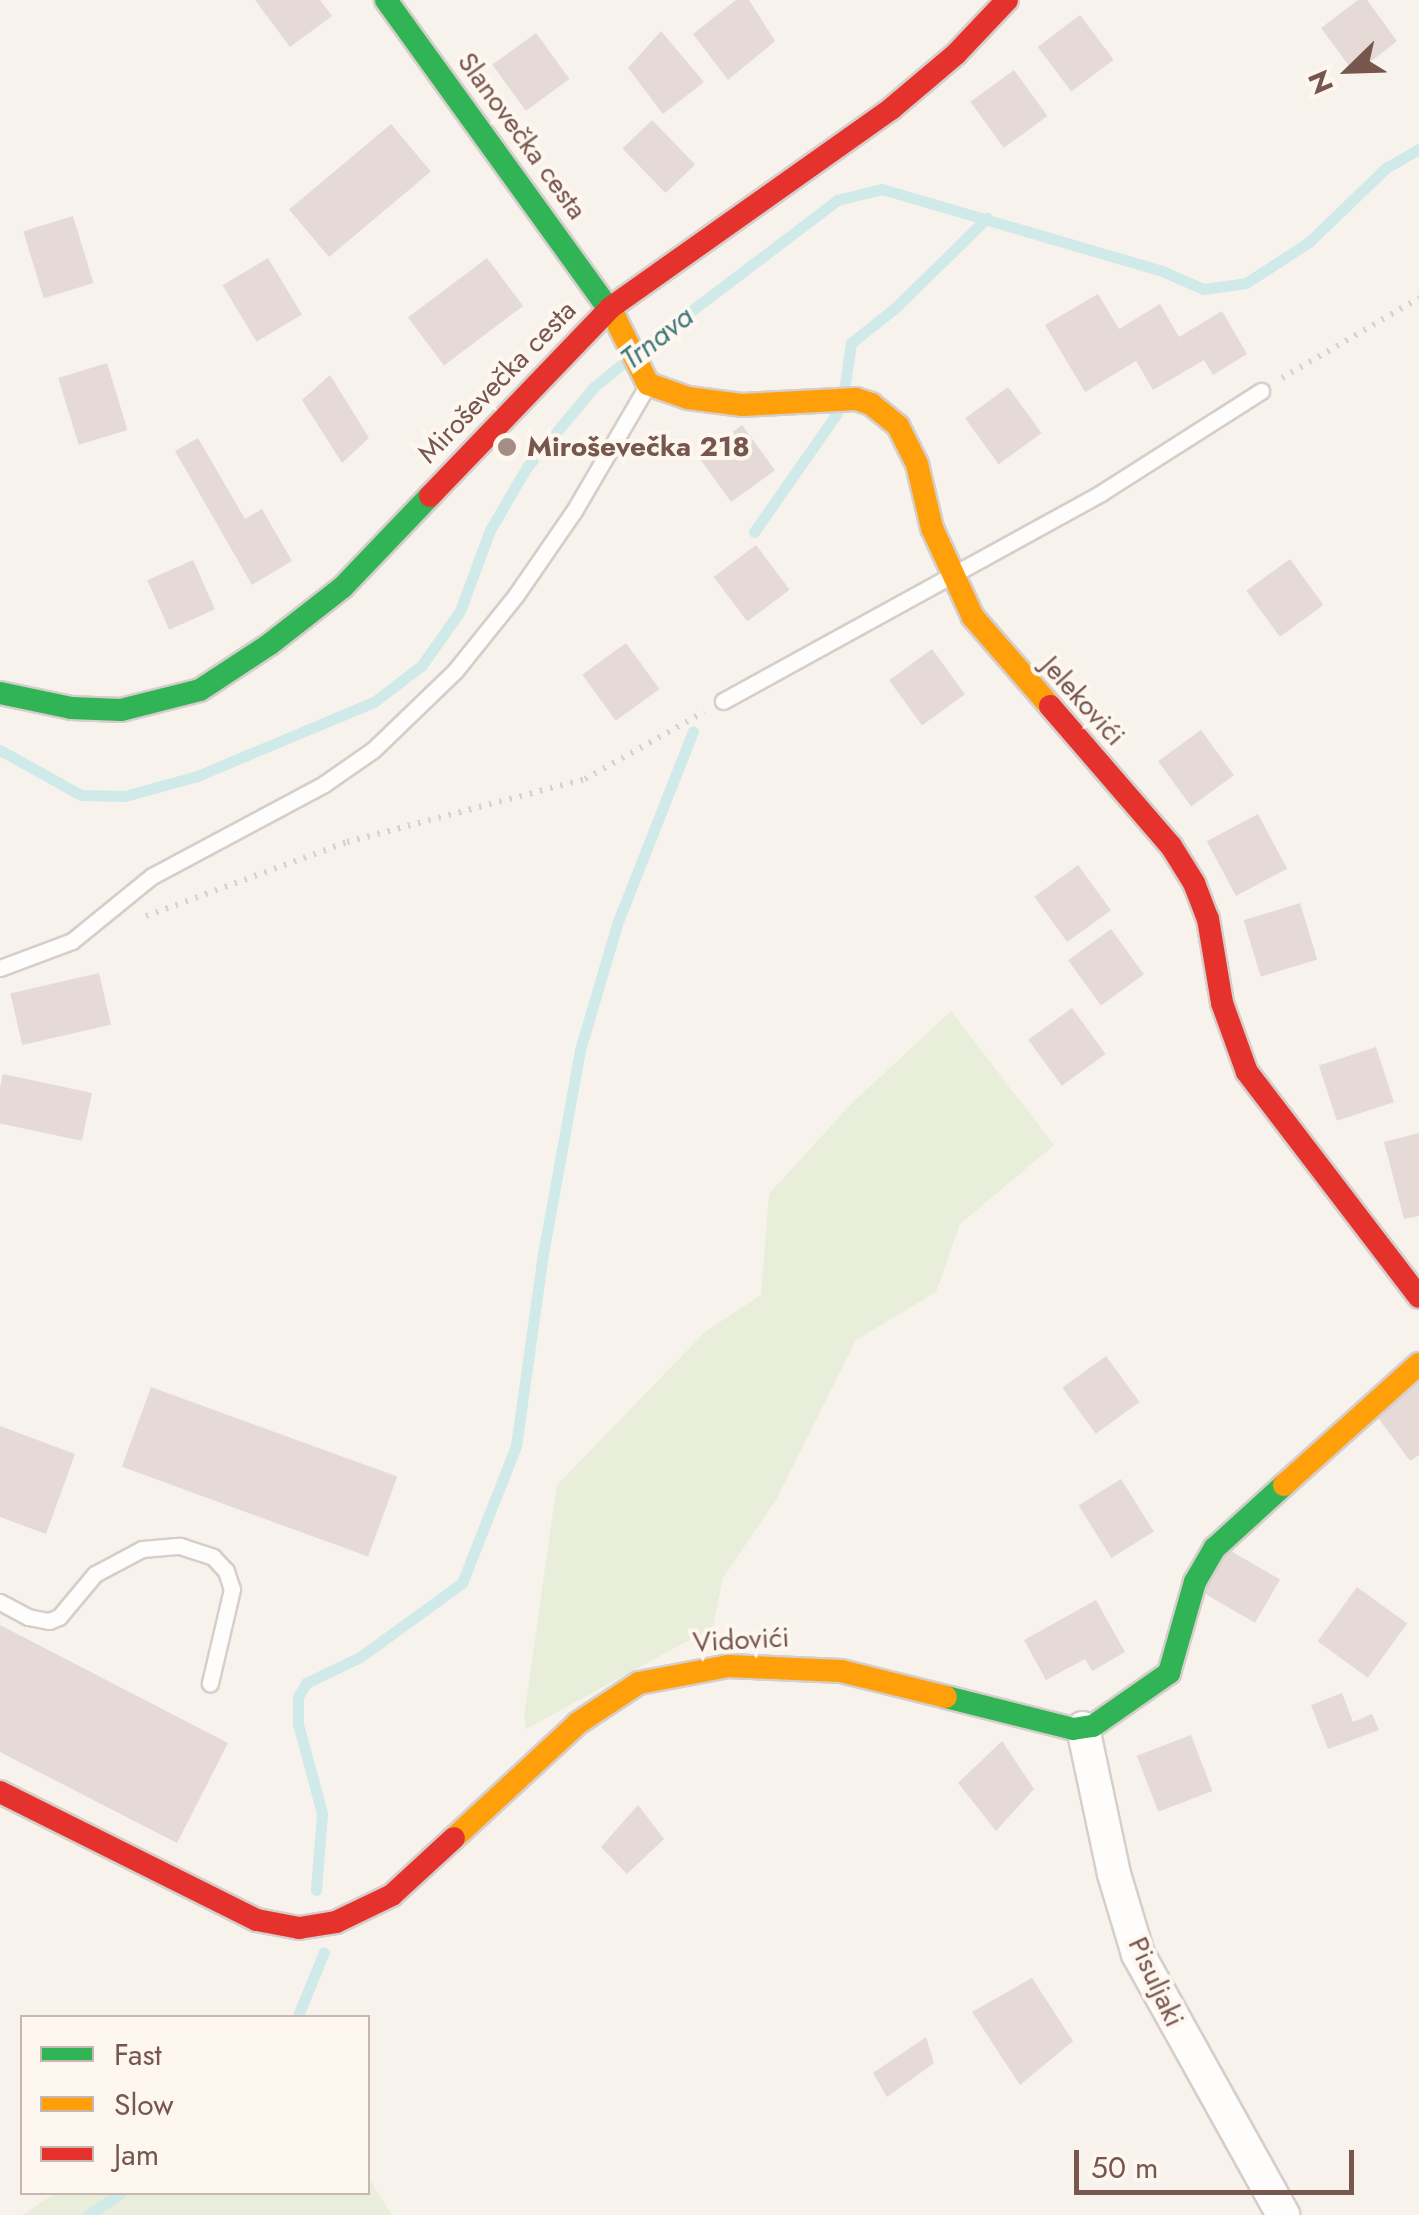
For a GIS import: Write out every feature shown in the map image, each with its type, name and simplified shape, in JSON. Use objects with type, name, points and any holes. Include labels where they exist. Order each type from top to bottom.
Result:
[{"type":"street","name":"Slanovečka cesta","points":[[386,0],[610,308]]},
{"type":"street","name":"Miroševečka cesta","points":[[0,694],[71,708],[122,710],[200,690],[270,644],[343,587],[610,308],[891,109],[956,54],[1007,0]]},
{"type":"street","points":[[610,308],[644,379]]},
{"type":"street","name":"Jelekovići","points":[[644,379],[688,398],[742,405],[845,398],[885,413],[909,441],[932,528],[973,617],[1009,664],[1171,846],[1194,883],[1208,919],[1222,1003],[1247,1072],[1419,1297]]},
{"type":"street","points":[[1083,1728],[1122,1708],[1169,1673],[1195,1582],[1215,1548],[1419,1364]]},
{"type":"street","name":"Vidovići","points":[[0,1792],[257,1920],[299,1928],[336,1922],[392,1895],[578,1724],[639,1683],[672,1674],[728,1666],[841,1671],[1073,1730],[1083,1728]]},
{"type":"street","name":"Pisuljaki","points":[[1083,1728],[1114,1874],[1138,1954],[1283,2215]]},
{"type":"lane","points":[[0,968],[72,941],[152,876],[324,784],[373,750],[455,671],[516,595],[574,510],[644,379]]},
{"type":"lane","points":[[723,701],[1102,493],[1262,391]]},
{"type":"lane","points":[[0,1602],[28,1617],[49,1621],[59,1617],[95,1574],[142,1549],[180,1546],[213,1557],[226,1571],[232,1589],[210,1683]]},
{"type":"path","points":[[1262,391],[1419,298]]},
{"type":"path","points":[[129,922],[347,842],[584,779],[723,701]]},
{"type":"green space","points":[[951,1011],[1054,1145],[960,1224],[936,1292],[856,1340],[777,1498],[723,1578],[713,1627],[526,1729],[524,1716],[557,1485],[706,1331],[761,1295],[769,1194],[850,1105]]},
{"type":"green space","points":[[370,2180],[392,2215],[22,2215],[53,2195],[370,2195]]},
{"type":"building","points":[[255,0],[320,0],[332,16],[290,47]]},
{"type":"building","points":[[736,0],[749,0],[775,41],[728,80],[693,34]]},
{"type":"building","points":[[1358,0],[1367,0],[1397,41],[1355,74],[1321,28]]},
{"type":"building","points":[[1080,15],[1114,60],[1071,92],[1038,47]]},
{"type":"building","points":[[661,31],[704,82],[663,114],[628,68]]},
{"type":"building","points":[[536,33],[570,79],[526,111],[492,65]]},
{"type":"building","points":[[1014,70],[1048,116],[1004,148],[970,102]]},
{"type":"building","points":[[652,120],[695,165],[666,193],[623,148]]},
{"type":"building","points":[[391,124],[431,171],[329,257],[289,209]]},
{"type":"building","points":[[73,216],[93,283],[44,298],[23,231]]},
{"type":"building","points":[[268,258],[302,315],[257,342],[223,285]]},
{"type":"building","points":[[487,258],[523,306],[444,365],[408,318]]},
{"type":"building","points":[[1098,294],[1119,329],[1160,304],[1179,337],[1222,311],[1247,354],[1213,375],[1204,360],[1153,390],[1136,361],[1085,392],[1045,325]]},
{"type":"building","points":[[107,363],[127,430],[79,445],[58,378]]},
{"type":"building","points":[[330,375],[369,438],[342,463],[302,400]]},
{"type":"building","points":[[1008,387],[1042,433],[999,464],[965,418]]},
{"type":"building","points":[[742,425],[775,470],[731,502],[698,457]]},
{"type":"building","points":[[198,438],[245,519],[262,509],[292,561],[252,585],[175,451]]},
{"type":"building","points":[[756,545],[790,590],[747,622],[714,577]]},
{"type":"building","points":[[1290,559],[1324,605],[1280,637],[1246,591]]},
{"type":"building","points":[[193,560],[215,609],[169,630],[147,580]]},
{"type":"building","points":[[626,643],[660,689],[616,721],[582,675]]},
{"type":"building","points":[[932,649],[965,694],[922,725],[889,680]]},
{"type":"building","points":[[1201,730],[1234,775],[1191,806],[1158,761]]},
{"type":"building","points":[[1258,814],[1287,869],[1236,896],[1207,841]]},
{"type":"building","points":[[1078,865],[1111,910],[1067,942],[1034,897]]},
{"type":"building","points":[[1300,903],[1317,959],[1261,977],[1244,920]]},
{"type":"building","points":[[1111,929],[1144,974],[1101,1005],[1068,960]]},
{"type":"building","points":[[99,973],[111,1025],[22,1045],[10,993]]},
{"type":"building","points":[[1072,1008],[1106,1054],[1062,1086],[1028,1040]]},
{"type":"building","points":[[1376,1047],[1394,1102],[1337,1121],[1319,1066]]},
{"type":"building","points":[[3,1074],[92,1093],[82,1141],[0,1123]]},
{"type":"building","points":[[1419,1133],[1419,1216],[1404,1219],[1384,1142]]},
{"type":"building","points":[[1106,1356],[1140,1402],[1096,1434],[1062,1388]]},
{"type":"building","points":[[1419,1383],[1419,1455],[1410,1461],[1376,1415]]},
{"type":"building","points":[[151,1387],[397,1477],[368,1556],[122,1467]]},
{"type":"building","points":[[0,1426],[75,1454],[46,1534],[0,1517]]},
{"type":"building","points":[[1121,1479],[1154,1532],[1111,1558],[1079,1505]]},
{"type":"building","points":[[1229,1550],[1280,1580],[1255,1623],[1204,1593]]},
{"type":"building","points":[[1357,1587],[1407,1623],[1368,1678],[1318,1641]]},
{"type":"building","points":[[1096,1600],[1125,1652],[1092,1671],[1085,1659],[1046,1680],[1024,1640]]},
{"type":"building","points":[[0,1625],[228,1743],[177,1843],[0,1752]]},
{"type":"building","points":[[1342,1693],[1353,1722],[1372,1714],[1379,1730],[1328,1749],[1311,1705]]},
{"type":"building","points":[[1191,1735],[1213,1791],[1158,1812],[1137,1756]]},
{"type":"building","points":[[1002,1741],[1034,1789],[996,1831],[958,1783]]},
{"type":"building","points":[[638,1805],[664,1839],[627,1874],[601,1847]]},
{"type":"building","points":[[1032,1978],[1073,2041],[1020,2085],[972,2012]]},
{"type":"building","points":[[926,2037],[934,2063],[887,2097],[873,2073]]},
{"type":"waterway","name":"Trnava","points":[[641,349],[837,200],[882,189],[1162,271],[1203,289],[1246,283],[1309,242],[1386,168],[1419,149]]},
{"type":"waterway","points":[[844,390],[851,343],[895,308],[987,218]]},
{"type":"waterway","name":"Trnava","points":[[0,750],[81,795],[125,796],[197,776],[374,702],[422,665],[460,611],[490,530],[527,467],[594,387],[627,360]]},
{"type":"waterway","points":[[754,532],[837,413]]},
{"type":"waterway","points":[[316,1890],[322,1813],[298,1724],[298,1697],[306,1683],[360,1657],[462,1583],[516,1446],[543,1254],[580,1050],[617,924],[693,731]]},
{"type":"waterway","points":[[298,2015],[324,1952]]},
{"type":"waterway","points":[[88,2215],[118,2195]]},
{"type":"traffic: fast","points":[[386,0],[614,316]]},
{"type":"traffic: fast","points":[[0,693],[71,708],[121,710],[200,690],[270,644],[343,587],[430,496]]},
{"type":"traffic: fast","points":[[946,1697],[1073,1729],[1093,1726],[1169,1673],[1195,1582],[1215,1548],[1284,1485]]},
{"type":"traffic: slow","points":[[614,316],[648,384],[688,398],[742,405],[856,399],[871,404],[898,426],[917,464],[932,528],[973,617],[1050,706]]},
{"type":"traffic: slow","points":[[1284,1485],[1419,1364]]},
{"type":"traffic: slow","points":[[454,1838],[578,1723],[639,1683],[728,1666],[841,1671],[946,1697]]},
{"type":"traffic: jam","points":[[430,496],[610,308],[891,109],[956,54],[1007,0]]},
{"type":"traffic: jam","points":[[1050,706],[1171,846],[1194,883],[1208,919],[1222,1003],[1247,1072],[1419,1297]]},
{"type":"traffic: jam","points":[[0,1792],[257,1920],[299,1928],[336,1922],[392,1895],[454,1838]]},
{"type":"place","name":"Miroševečka 218","points":[[507,447]]}]
